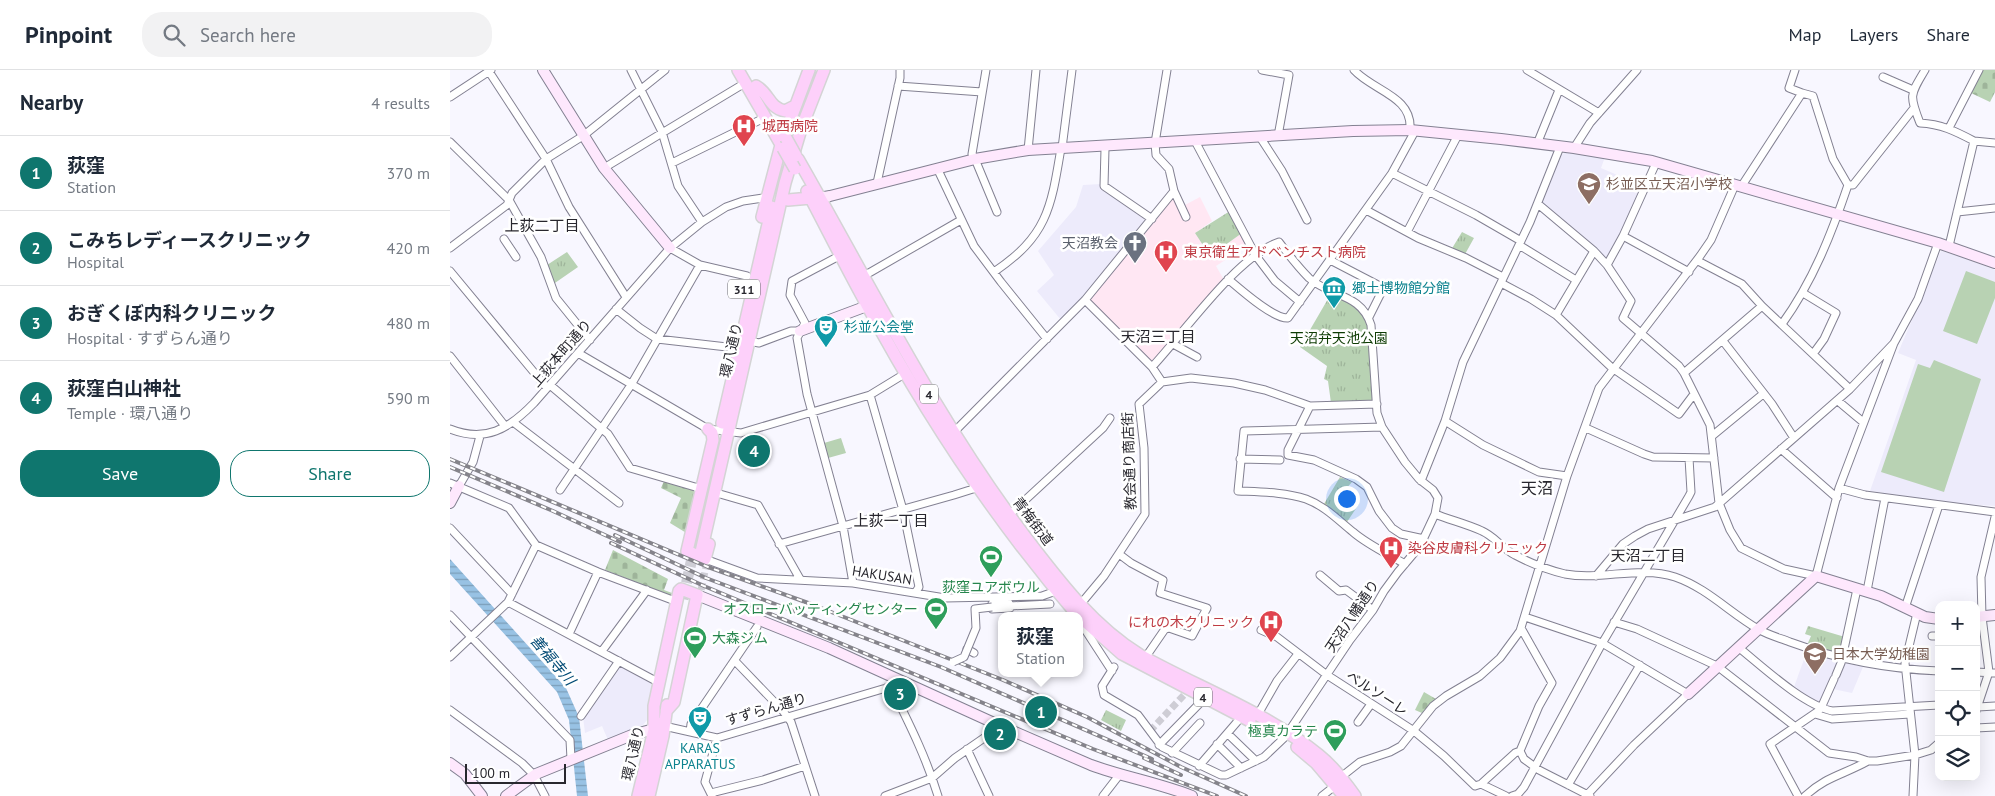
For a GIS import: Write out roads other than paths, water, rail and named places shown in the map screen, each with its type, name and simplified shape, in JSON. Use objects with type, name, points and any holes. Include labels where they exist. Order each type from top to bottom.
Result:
[{"type":"main road","name":"4","points":[[738,70],[750,84],[797,165]]},
{"type":"main road","name":"4","points":[[747,70],[750,84],[764,115],[783,141]]},
{"type":"main road","name":"311","points":[[726,405],[725,381],[732,344],[767,194],[783,141],[809,70]]},
{"type":"main road","name":"環八通り","points":[[724,431],[726,405],[759,255],[796,122],[816,70]]},
{"type":"main road","name":"環八通り","points":[[700,554],[724,431],[742,371],[785,183],[801,129],[824,70]]},
{"type":"main road","name":"311","points":[[742,371],[750,358],[805,138],[832,70]]},
{"type":"main road","points":[[750,84],[764,90],[772,105],[778,109],[785,111],[795,106]]},
{"type":"main road","name":"青梅街道","points":[[797,165],[867,306],[906,374],[974,482],[1056,591],[1077,612]]},
{"type":"main road","points":[[788,200],[815,199]]},
{"type":"main road","name":"青梅街道","points":[[815,199],[953,432],[1078,612]]},
{"type":"main road","points":[[708,429],[713,436],[687,552],[700,554],[720,494],[731,442],[724,431]]},
{"type":"main road","points":[[659,727],[654,706],[660,680],[686,600]]},
{"type":"main road","name":"環八通り","points":[[638,796],[659,727],[666,711],[674,702],[686,600]]},
{"type":"main road","name":"環八通り","points":[[649,796],[659,727],[686,600]]},
{"type":"main road","name":"青梅街道","points":[[1083,617],[1145,658],[1257,716],[1322,757],[1338,781],[1344,796]]},
{"type":"main road","name":"青梅街道","points":[[1083,618],[1122,654],[1286,735]]},
{"type":"main road","name":"青梅街道","points":[[1338,781],[1355,796]]},
{"type":"street","points":[[450,97],[490,70],[546,159],[569,207],[626,297]]},
{"type":"street","points":[[544,70],[604,168],[670,248],[700,265],[747,276]]},
{"type":"street","points":[[631,70],[662,132],[678,186],[702,222]]},
{"type":"street","points":[[450,248],[507,205],[512,192],[546,159],[583,136],[640,88],[665,70]]},
{"type":"street","points":[[878,183],[900,70]]},
{"type":"street","points":[[986,70],[972,154],[997,212]]},
{"type":"street","points":[[1028,150],[1036,70]]},
{"type":"street","points":[[994,272],[1024,249],[1040,229],[1052,196],[1062,148],[1072,70]]},
{"type":"street","points":[[1167,70],[1155,143],[1156,156],[1169,169],[1174,190],[1186,218]]},
{"type":"street","points":[[1267,70],[1289,75],[1278,136]]},
{"type":"street","points":[[1228,279],[1282,318],[1288,318],[1392,173],[1413,131],[1409,115],[1402,104],[1354,70]]},
{"type":"street","points":[[1527,70],[1599,113]]},
{"type":"street","points":[[1574,148],[1599,113],[1637,70]]},
{"type":"street","points":[[1782,324],[1803,293],[1819,264],[1848,185],[1833,159],[1813,96],[1789,88],[1795,70]]},
{"type":"street","points":[[1925,70],[1913,90],[1914,108],[1920,123],[1935,124],[1949,128],[1974,141],[1995,143]]},
{"type":"street","points":[[1949,128],[1979,70]]},
{"type":"street","points":[[1883,77],[1913,90]]},
{"type":"street","points":[[604,168],[662,132],[750,84]]},
{"type":"street","points":[[898,86],[982,92]]},
{"type":"street","points":[[1537,144],[1559,90]]},
{"type":"street","points":[[1322,796],[1360,762],[1394,750],[1406,741],[1433,706],[1480,676],[1500,658],[1522,628],[1567,476],[1600,388],[1698,261],[1711,240],[1738,186],[1802,93]]},
{"type":"street","points":[[1848,185],[1853,185],[1914,108]]},
{"type":"street","points":[[672,163],[760,120],[764,115]]},
{"type":"street","points":[[815,199],[975,159],[1028,150],[1278,136],[1413,131],[1574,148],[1656,163],[1944,244],[1995,263]]},
{"type":"street","points":[[1407,232],[1458,135]]},
{"type":"street","points":[[1260,137],[1282,171],[1307,220]]},
{"type":"street","points":[[1195,141],[1256,256],[1275,282],[1300,302]]},
{"type":"street","points":[[1520,751],[1524,759],[1536,767],[1588,796],[1717,666],[1759,630],[1816,576],[1839,488],[1894,343],[1918,299],[1957,212],[1974,141]]},
{"type":"street","points":[[450,142],[509,200],[541,257],[556,298],[590,340]]},
{"type":"street","points":[[1108,145],[1106,149],[1104,186],[1152,219]]},
{"type":"street","points":[[1421,481],[1445,422],[1463,362],[1538,204],[1560,147]]},
{"type":"street","points":[[1607,265],[1623,236],[1656,163]]},
{"type":"street","points":[[937,168],[974,246],[1047,339]]},
{"type":"street","points":[[1392,173],[1476,215],[1576,280]]},
{"type":"street","points":[[950,444],[953,432],[1085,300],[1174,190]]},
{"type":"street","name":"上荻本町通り","points":[[480,436],[513,422],[524,413],[670,248],[702,222],[726,207],[743,201],[763,198],[767,194]]},
{"type":"street","points":[[1538,204],[1607,265],[1631,301],[1623,318],[1679,366],[1684,374],[1710,424],[1719,503],[1730,530],[1741,548],[1784,569],[1816,576],[1862,590],[1917,614],[1935,618]]},
{"type":"street","points":[[1957,212],[1995,208]]},
{"type":"street","points":[[1366,210],[1407,232],[1466,258],[1531,298],[1556,315],[1614,369],[1679,414],[1694,394]]},
{"type":"street","points":[[862,276],[961,220]]},
{"type":"street","points":[[1623,236],[1690,272]]},
{"type":"street","points":[[504,239],[516,257]]},
{"type":"street","points":[[1152,367],[1228,279],[1267,246],[1279,242],[1309,278],[1358,304],[1367,313],[1371,325],[1377,413],[1382,427],[1405,462],[1421,481],[1433,490],[1438,498],[1435,514],[1484,531],[1515,555],[1566,574],[1596,576],[1644,572],[1662,574],[1676,578],[1704,591],[1759,630],[1840,659],[1906,670],[1935,671]]},
{"type":"street","points":[[1556,315],[1594,252]]},
{"type":"street","points":[[841,256],[792,281],[790,295],[806,323],[805,327],[800,330],[797,338],[811,413],[843,526],[853,583]]},
{"type":"street","points":[[1330,260],[1382,287],[1383,289],[1368,317]]},
{"type":"street","points":[[1698,261],[1742,284],[1762,306],[1850,390]]},
{"type":"street","points":[[560,490],[632,385],[700,265]]},
{"type":"street","points":[[450,272],[548,387],[608,434],[630,468],[702,490]]},
{"type":"street","points":[[1803,293],[1836,313],[1824,339],[1813,354]]},
{"type":"street","points":[[1085,300],[1152,367],[1159,387],[1191,378],[1234,383],[1265,390],[1310,406],[1377,404]]},
{"type":"street","points":[[754,342],[759,343],[800,330],[867,306],[880,308]]},
{"type":"street","points":[[1684,374],[1762,306]]},
{"type":"street","points":[[616,309],[657,339],[727,347],[732,344]]},
{"type":"street","points":[[1723,341],[1794,438]]},
{"type":"street","points":[[1596,576],[1623,544],[1648,529],[1715,507],[1781,448],[1838,401],[1894,343]]},
{"type":"street","points":[[1173,344],[1196,357]]},
{"type":"street","points":[[578,353],[708,429],[724,431],[741,432],[811,413],[870,394],[906,374]]},
{"type":"street","points":[[450,356],[505,426]]},
{"type":"street","name":"教会通り商店街","points":[[1082,612],[1145,514],[1144,448],[1139,404],[1159,387]]},
{"type":"street","points":[[870,394],[903,510],[919,587],[915,593]]},
{"type":"street","points":[[1712,436],[1763,394]]},
{"type":"street","points":[[1838,401],[1863,422]]},
{"type":"street","points":[[1310,406],[1288,450],[1288,455],[1314,460],[1356,479],[1366,487],[1379,511],[1392,528],[1402,534],[1424,540]]},
{"type":"street","points":[[1009,515],[1097,433],[1110,418]]},
{"type":"street","points":[[513,422],[619,503]]},
{"type":"street","points":[[1445,422],[1483,445],[1539,472],[1567,476]]},
{"type":"street","points":[[1382,427],[1244,432],[1238,491],[1265,492],[1306,499],[1319,505],[1364,540],[1405,564]]},
{"type":"street","points":[[1586,428],[1653,457],[1714,458]]},
{"type":"street","points":[[450,429],[480,436],[473,462],[455,485],[450,502]]},
{"type":"street","points":[[1781,448],[1837,498]]},
{"type":"street","points":[[1517,795],[1536,767],[1602,643],[1691,492],[1689,458]]},
{"type":"street","points":[[1240,460],[1280,460]]},
{"type":"street","points":[[780,544],[973,489],[975,486],[974,482]]},
{"type":"street","points":[[455,485],[509,508],[536,545],[598,572],[675,600],[686,600],[829,648],[1091,765],[1147,780],[1192,796]]},
{"type":"street","points":[[1839,488],[1885,498],[1995,512]]},
{"type":"street","points":[[720,494],[758,505],[800,579]]},
{"type":"street","points":[[1798,796],[1770,744],[1821,708],[1835,677],[1862,590],[1885,498]]},
{"type":"street","points":[[1906,608],[1939,505]]},
{"type":"street","name":"天沼八幡通り","points":[[1159,745],[1172,753],[1221,775],[1264,757],[1286,735],[1350,640],[1373,610],[1384,591],[1424,540],[1435,514]]},
{"type":"street","points":[[1980,601],[1981,577],[1995,517]]},
{"type":"street","points":[[450,528],[510,598],[569,634],[654,680],[660,680]]},
{"type":"street","points":[[450,657],[510,598],[536,545]]},
{"type":"street","name":"HAKUSAN","points":[[700,554],[757,578],[853,583],[945,598],[1042,596],[1056,591]]},
{"type":"street","points":[[1119,554],[1131,563],[1164,580],[1160,593],[1207,608],[1192,636],[1169,628],[1165,629],[1145,658]]},
{"type":"street","points":[[569,634],[598,572]]},
{"type":"street","points":[[1320,575],[1339,591],[1346,590],[1373,610]]},
{"type":"street","points":[[602,651],[647,590]]},
{"type":"street","points":[[953,662],[971,651],[976,628],[975,610],[977,608],[992,607],[992,604],[1010,603],[1010,606],[1032,609],[1050,604]]},
{"type":"street","points":[[1913,796],[1915,755],[1905,663],[1917,614]]},
{"type":"street","points":[[450,615],[570,740],[572,759]]},
{"type":"street","points":[[1980,617],[1995,615]]},
{"type":"street","points":[[1525,617],[1602,643],[1688,694]]},
{"type":"street","points":[[1980,621],[1992,673],[1980,699]]},
{"type":"street","points":[[1614,622],[1637,629],[1717,666],[1829,753],[1856,757],[1868,762]]},
{"type":"street","points":[[1083,623],[1086,631],[1113,669],[1102,686],[1104,695],[1138,715],[1159,745],[1200,703]]},
{"type":"street","points":[[690,732],[691,724],[757,627]]},
{"type":"street","points":[[1506,796],[1481,784],[1515,753],[1520,751],[1535,714],[1552,683],[1522,628]]},
{"type":"street","name":"ベルソーレ","points":[[1261,630],[1277,637],[1327,675],[1414,731],[1475,786],[1481,784]]},
{"type":"street","points":[[1738,647],[1804,698],[1821,708],[1832,711],[1910,710]]},
{"type":"street","points":[[1257,716],[1277,681],[1298,654]]},
{"type":"street","points":[[581,716],[619,661]]},
{"type":"street","points":[[735,661],[791,722],[815,796]]},
{"type":"street","points":[[1568,785],[1640,665]]},
{"type":"street","name":"すずらん通り","points":[[659,727],[717,738],[785,714],[886,688],[897,680]]},
{"type":"street","points":[[886,688],[894,693],[920,744],[938,796]]},
{"type":"street","points":[[1358,722],[1371,704]]},
{"type":"street","points":[[1815,714],[1832,718],[1935,706]]},
{"type":"street","points":[[1980,706],[1995,706]]},
{"type":"street","points":[[450,710],[522,763],[534,775],[545,796]]},
{"type":"street","points":[[1199,766],[1237,722]]},
{"type":"street","points":[[885,796],[932,778],[967,749],[997,729],[994,723]]},
{"type":"street","points":[[1172,753],[1200,723]]},
{"type":"street","points":[[506,796],[534,775],[583,754],[659,727]]},
{"type":"street","points":[[1980,728],[1995,727]]},
{"type":"street","points":[[1228,734],[1256,760]]},
{"type":"street","points":[[717,738],[705,782],[711,795],[805,766]]},
{"type":"street","points":[[1217,744],[1241,768]]},
{"type":"street","points":[[1805,796],[1818,784],[1829,778],[1868,762],[1915,755],[1931,750],[1935,746]]},
{"type":"street","points":[[967,749],[989,796]]},
{"type":"street","points":[[450,763],[465,774],[482,796]]},
{"type":"street","points":[[1103,796],[1120,774]]},
{"type":"water","points":[[450,559],[566,688],[579,717],[588,796],[577,796],[569,720],[557,692],[450,574]]},
{"type":"tunnel","points":[[683,599],[694,549]]},
{"type":"tunnel","points":[[699,600],[708,557]]},
{"type":"tunnel","points":[[1150,731],[1184,695]]},
{"type":"railway","points":[[450,459],[708,567],[811,604],[1003,680],[1087,717],[1181,767],[1246,796]]},
{"type":"railway","points":[[450,467],[620,542]]},
{"type":"railway","points":[[615,535],[706,578],[941,667],[1152,759]]},
{"type":"railway","points":[[611,543],[704,586],[1093,749],[1217,796]]},
{"type":"railway","points":[[1144,758],[1181,775]]},
{"type":"place","name":"城西病院","points":[[744,147]]},
{"type":"place","name":"杉並区立天沼小学校","points":[[1589,205]]},
{"type":"place","name":"天沼教会","points":[[1135,264]]},
{"type":"place","name":"東京衛生アドベンチスト病院","points":[[1166,273]]},
{"type":"place","name":"郷土博物館分館","points":[[1334,309]]},
{"type":"place","name":"杉並公会堂","points":[[826,348]]},
{"type":"place","name":"荻窪白山神社","points":[[754,451]]},
{"type":"place","name":"染谷皮膚科クリニック","points":[[1391,569]]},
{"type":"place","name":"荻窪ユアボウル","points":[[991,578]]},
{"type":"place","name":"オスローバッティングセンター","points":[[936,630]]},
{"type":"place","name":"にれの木クリニック","points":[[1271,643]]},
{"type":"place","name":"大森ジム","points":[[695,659]]},
{"type":"place","name":"日本大学幼稚園","points":[[1815,675]]},
{"type":"place","name":"おぎくぼ内科クリニック","points":[[900,694]]},
{"type":"place","name":"荻窪","points":[[1041,712]]},
{"type":"place","name":"こみちレディースクリニック","points":[[1000,734]]},
{"type":"place","name":"KARAS APPARATUS","points":[[700,739]]},
{"type":"place","name":"極真カラテ","points":[[1335,752]]},
{"type":"district","name":"上荻二丁目","points":[[542,225]]},
{"type":"district","name":"天沼三丁目","points":[[1158,336]]},
{"type":"district","name":"天沼","points":[[1537,488]]},
{"type":"district","name":"上荻一丁目","points":[[891,520]]},
{"type":"district","name":"天沼二丁目","points":[[1648,555]]},
{"type":"park label","name":"天沼弁天池公園","points":[[1339,338]]},
{"type":"water label","name":"善福寺川","points":[[553,660]]}]
